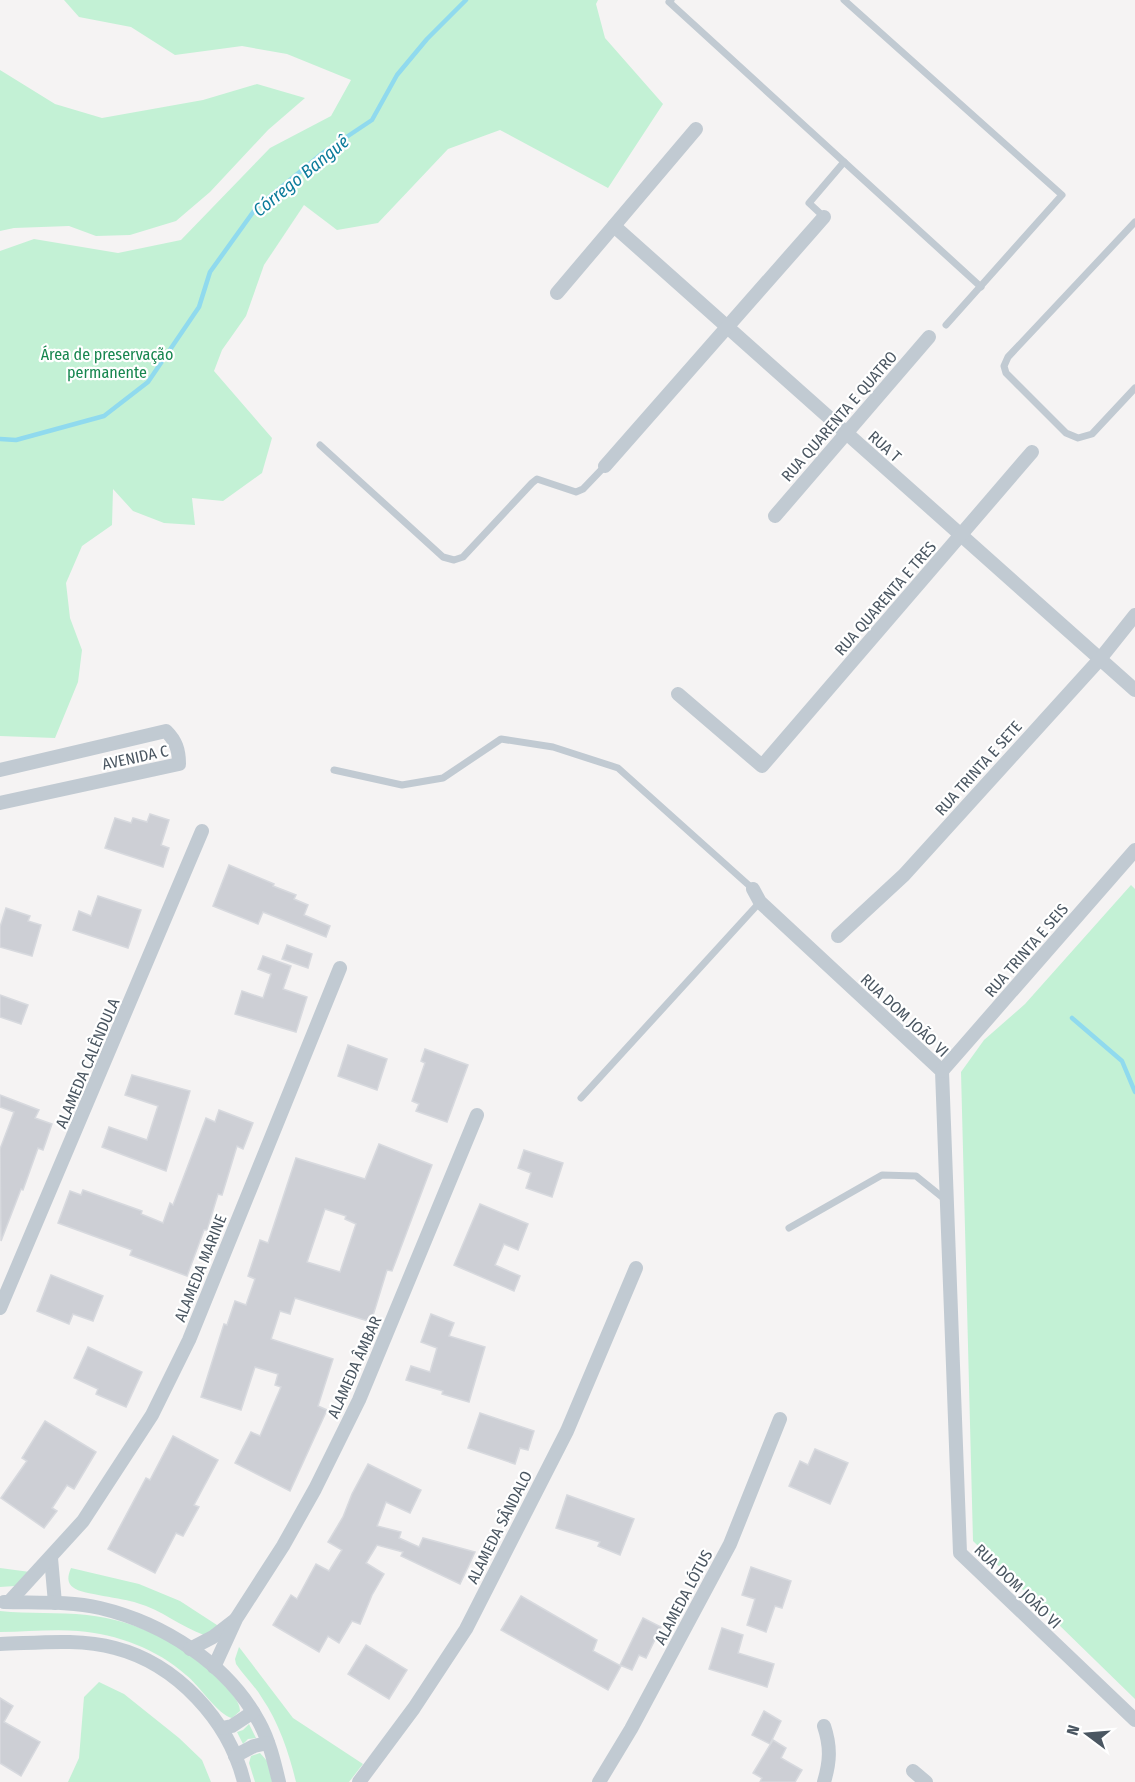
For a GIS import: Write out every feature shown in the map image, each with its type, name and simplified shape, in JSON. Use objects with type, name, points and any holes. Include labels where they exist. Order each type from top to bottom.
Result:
[{"type":"street","points":[[557,293],[696,129]]},
{"type":"street","points":[[605,466],[824,218]]},
{"type":"street","name":"RUA T","points":[[614,226],[1135,690]]},
{"type":"street","name":"RUA QUARENTA E QUATRO","points":[[775,516],[929,337]]},
{"type":"street","name":"RUA QUARENTA E TRES","points":[[678,694],[762,766],[1032,452]]},
{"type":"street","name":"RUA TRINTA E SETE","points":[[838,936],[904,875],[1100,659],[1135,615]]},
{"type":"street","name":"AVENIDA C","points":[[0,770],[166,731],[177,745],[179,754],[179,764],[0,803]]},
{"type":"street","name":"ALAMEDA CALÊNDULA","points":[[0,1308],[202,831]]},
{"type":"street","name":"RUA TRINTA E SEIS","points":[[942,1071],[1135,850]]},
{"type":"street","name":"RUA DOM JOÃO VI","points":[[757,895],[942,1071],[960,1553],[1135,1720]]},
{"type":"street","name":"ALAMEDA MARINE","points":[[5,1602],[51,1558],[83,1521],[152,1415],[189,1340],[340,968]]},
{"type":"street","name":"ALAMEDA ÂMBAR","points":[[214,1667],[236,1619],[304,1508],[359,1400],[477,1115]]},
{"type":"street","name":"ALAMEDA SÂNDALO","points":[[359,1782],[414,1708],[466,1629],[567,1431],[636,1268]]},
{"type":"street","name":"ALAMEDA LÓTUS","points":[[598,1782],[631,1729],[730,1544],[780,1419]]},
{"type":"street","points":[[51,1558],[55,1603]]},
{"type":"street","points":[[5,1602],[55,1603],[98,1608],[139,1620],[170,1634],[214,1667],[242,1695],[268,1743],[279,1782]]},
{"type":"street","name":"ALAMEDA ÂMBAR","points":[[190,1648],[213,1637],[236,1619]]},
{"type":"street","points":[[0,1644],[55,1642],[89,1644],[115,1647],[142,1657],[176,1679],[204,1704],[222,1728],[244,1782]]},
{"type":"street","points":[[222,1728],[232,1726],[253,1712]]},
{"type":"street","points":[[824,1726],[829,1743],[829,1764],[824,1782]]},
{"type":"street","points":[[235,1756],[254,1746],[268,1743]]},
{"type":"street","points":[[913,1771],[926,1782]]},
{"type":"lane","points":[[671,0],[669,2],[981,287]]},
{"type":"lane","points":[[844,0],[1062,195],[946,325]]},
{"type":"lane","points":[[824,218],[809,203],[844,162]]},
{"type":"lane","points":[[1135,222],[1008,357],[1004,366],[1006,373],[1066,433],[1078,438],[1089,436],[1096,430],[1135,388]]},
{"type":"lane","points":[[320,445],[444,557],[454,560],[463,557],[537,479],[576,492],[583,489],[605,466]]},
{"type":"lane","name":"RUA DOM JOÃO VI","points":[[334,770],[402,785],[443,777],[501,739],[553,747],[618,768],[757,895]]},
{"type":"lane","points":[[581,1098],[757,895]]},
{"type":"lane","points":[[789,1228],[882,1175],[916,1176],[947,1201]]},
{"type":"green space","name":"Área de preservação permanente","points":[[64,0],[598,0],[596,4],[605,38],[663,104],[608,188],[500,130],[448,149],[378,223],[337,230],[304,205],[264,265],[246,316],[222,350],[214,371],[272,438],[262,473],[223,501],[192,498],[195,525],[164,523],[133,511],[113,489],[112,525],[82,546],[66,583],[70,618],[82,650],[78,682],[55,738],[0,736],[0,251],[34,239],[118,253],[181,240],[270,148],[331,116],[351,80],[287,54],[242,46],[175,55],[131,27],[79,17]]},
{"type":"green space","points":[[0,70],[55,104],[102,118],[203,100],[257,84],[305,98],[268,130],[210,192],[176,221],[130,235],[96,236],[69,226],[14,228],[0,231]]},
{"type":"green space","points":[[1131,885],[1135,889],[1135,1699],[973,1541],[961,1072],[984,1040],[1025,1004]]},
{"type":"green space","points":[[0,1568],[30,1572],[15,1586],[0,1587]]},
{"type":"green space","points":[[71,1568],[139,1584],[180,1601],[220,1627],[204,1635],[146,1606],[78,1590],[71,1586],[69,1581]]},
{"type":"green space","points":[[0,1611],[87,1615],[123,1622],[157,1635],[204,1665],[231,1693],[238,1702],[240,1711],[232,1718],[227,1716],[175,1666],[136,1644],[107,1635],[78,1631],[0,1632]]},
{"type":"green space","points":[[239,1647],[293,1718],[363,1764],[349,1782],[296,1782],[287,1749],[274,1718],[236,1664],[235,1659]]},
{"type":"green space","points":[[99,1682],[124,1694],[179,1738],[202,1760],[211,1782],[68,1782],[79,1758],[84,1697]]},
{"type":"green space","points":[[249,1724],[256,1738],[248,1739],[243,1744],[237,1732]]},
{"type":"green space","points":[[260,1753],[268,1762],[272,1782],[255,1782],[249,1763],[251,1756]]},
{"type":"building","points":[[150,814],[169,820],[161,845],[169,848],[163,867],[105,848],[115,818],[131,823],[133,818],[147,822]]},
{"type":"building","points":[[229,865],[296,895],[294,899],[308,905],[304,915],[330,926],[326,937],[263,912],[258,924],[213,906]]},
{"type":"building","points":[[98,896],[141,910],[128,948],[73,930],[79,911],[91,916]]},
{"type":"building","points":[[6,908],[30,916],[28,921],[41,925],[32,956],[0,947],[0,927]]},
{"type":"building","points":[[287,945],[312,954],[308,968],[282,959]]},
{"type":"building","points":[[263,956],[291,966],[283,989],[307,997],[296,1032],[235,1014],[242,991],[263,998],[271,974],[258,969]]},
{"type":"building","points":[[0,995],[28,1005],[21,1024],[0,1017]]},
{"type":"building","points":[[348,1045],[387,1059],[377,1090],[338,1076]]},
{"type":"building","points":[[425,1049],[468,1065],[447,1122],[416,1111],[419,1104],[412,1101],[425,1063],[421,1061]]},
{"type":"building","points":[[132,1075],[190,1091],[166,1171],[102,1147],[109,1127],[147,1140],[158,1106],[125,1095]]},
{"type":"building","points":[[0,1095],[39,1110],[35,1118],[52,1124],[43,1150],[38,1148],[1,1241],[0,1149],[14,1112],[0,1107]]},
{"type":"building","points":[[219,1110],[253,1123],[243,1149],[237,1146],[222,1195],[218,1194],[207,1230],[204,1230],[187,1276],[130,1255],[132,1250],[58,1223],[70,1191],[81,1195],[83,1190],[142,1211],[141,1214],[163,1223],[170,1203],[173,1205],[206,1118],[215,1122]]},
{"type":"building","points":[[379,1144],[432,1165],[392,1271],[387,1270],[371,1322],[295,1298],[290,1314],[280,1311],[271,1339],[333,1359],[318,1406],[327,1410],[290,1491],[235,1463],[251,1432],[260,1436],[281,1387],[275,1385],[278,1374],[255,1367],[241,1410],[201,1397],[224,1324],[227,1325],[235,1301],[246,1305],[255,1279],[248,1276],[260,1240],[268,1243],[296,1158],[365,1179]],"holes":[[[325,1209],[346,1216],[345,1219],[356,1224],[340,1272],[307,1262]]]},
{"type":"building","points":[[524,1150],[563,1163],[552,1197],[526,1188],[531,1173],[518,1168]]},
{"type":"building","points":[[480,1204],[528,1224],[518,1250],[504,1244],[495,1265],[520,1276],[514,1291],[454,1265]]},
{"type":"building","points":[[51,1275],[103,1296],[93,1321],[73,1314],[69,1324],[37,1311]]},
{"type":"building","points":[[431,1314],[454,1323],[449,1336],[485,1347],[469,1402],[442,1394],[443,1391],[406,1380],[411,1366],[430,1372],[437,1348],[421,1342]]},
{"type":"building","points":[[88,1347],[142,1372],[126,1407],[96,1394],[98,1389],[74,1378]]},
{"type":"building","points":[[480,1413],[534,1431],[528,1450],[520,1448],[515,1464],[468,1448]]},
{"type":"building","points":[[45,1421],[96,1452],[74,1489],[67,1485],[52,1508],[57,1511],[44,1528],[1,1498],[27,1461],[22,1458]]},
{"type":"building","points":[[173,1436],[218,1460],[194,1505],[199,1507],[183,1536],[176,1533],[155,1573],[108,1549],[146,1478],[150,1480]]},
{"type":"building","points":[[815,1449],[848,1463],[830,1504],[789,1486],[800,1461],[808,1465]]},
{"type":"building","points":[[368,1464],[421,1490],[410,1513],[386,1502],[377,1526],[401,1532],[399,1538],[419,1547],[423,1538],[475,1552],[460,1584],[401,1556],[403,1552],[377,1545],[366,1563],[384,1574],[360,1624],[352,1621],[339,1643],[328,1636],[319,1652],[273,1625],[291,1595],[297,1599],[316,1564],[329,1571],[342,1550],[328,1542],[343,1517]]},
{"type":"building","points":[[567,1495],[634,1519],[620,1555],[598,1546],[600,1542],[556,1528]]},
{"type":"building","points":[[751,1567],[791,1581],[782,1608],[775,1606],[766,1632],[747,1625],[755,1599],[742,1595]]},
{"type":"building","points":[[521,1596],[597,1640],[593,1651],[621,1666],[608,1690],[501,1630]]},
{"type":"building","points":[[643,1618],[661,1627],[646,1658],[639,1655],[632,1670],[620,1665]]},
{"type":"building","points":[[722,1628],[743,1635],[738,1653],[774,1664],[767,1687],[709,1669]]},
{"type":"building","points":[[366,1645],[407,1670],[389,1699],[348,1674]]},
{"type":"building","points":[[0,1698],[13,1706],[4,1722],[40,1742],[21,1776],[0,1763]]},
{"type":"building","points":[[764,1711],[781,1721],[770,1744],[752,1735]]},
{"type":"building","points":[[773,1740],[786,1748],[781,1758],[802,1770],[795,1782],[760,1782],[762,1778],[753,1773]]},
{"type":"waterway","name":"Córrego Banguê","points":[[0,439],[16,440],[104,416],[148,382],[199,307],[210,272],[256,208],[324,152],[372,120],[397,75],[427,39],[466,0]]},
{"type":"waterway","points":[[1072,1018],[1122,1061],[1135,1092]]}]
